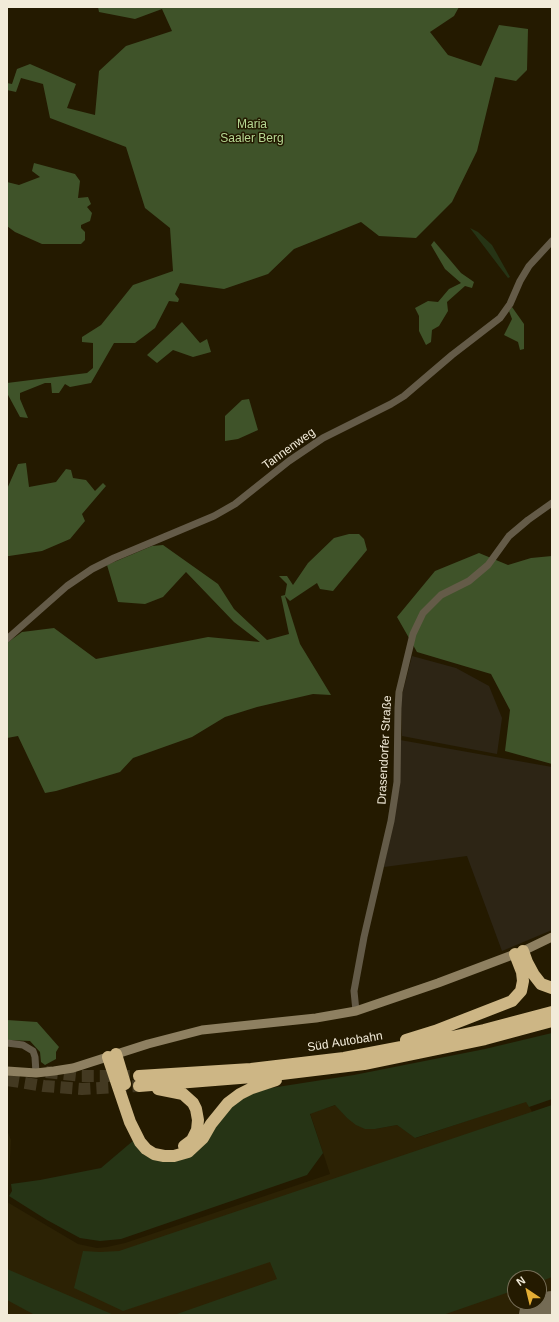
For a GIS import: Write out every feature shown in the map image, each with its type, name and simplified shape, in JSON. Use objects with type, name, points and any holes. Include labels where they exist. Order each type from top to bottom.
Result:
[{"type":"highway","points":[[519,953],[527,962],[541,984],[552,988]]},
{"type":"highway","points":[[374,1053],[398,1042],[441,1028],[512,1001],[521,991],[523,981],[519,953]]},
{"type":"highway","name":"Süd Autobahn","points":[[139,1081],[251,1069],[374,1053],[484,1030],[552,1012]]},
{"type":"highway","name":"Süd Autobahn","points":[[139,1081],[298,1073],[364,1064],[438,1050],[552,1021]]},
{"type":"highway","points":[[112,1055],[130,1122],[140,1142],[146,1149],[154,1154],[164,1156],[181,1155],[192,1149],[202,1138],[223,1108],[240,1094],[252,1088],[298,1073]]},
{"type":"highway","points":[[112,1055],[136,1118],[143,1133],[150,1142],[168,1150],[178,1149],[192,1140],[197,1130],[198,1120],[193,1103],[183,1094],[139,1081]]},
{"type":"main road","points":[[7,1071],[36,1073],[73,1068],[177,1035],[202,1030],[316,1018],[356,1011],[519,953],[552,937]]},
{"type":"street","name":"Tannenweg","points":[[7,639],[67,586],[92,569],[114,558],[214,516],[235,504],[293,458],[323,438],[404,396],[452,355],[500,318],[510,304],[520,281],[529,266],[552,241]]},
{"type":"street","name":"Drasendorfer Straße","points":[[356,1011],[354,991],[364,937],[391,821],[397,782],[399,692],[413,634],[423,613],[441,595],[469,581],[488,565],[509,536],[552,503]]},
{"type":"street","points":[[7,1044],[23,1045],[33,1051],[36,1057],[36,1073]]},
{"type":"shaded area","points":[[412,656],[456,668],[489,686],[502,718],[497,754],[402,736],[401,699]]},
{"type":"shaded area","points":[[400,740],[552,767],[552,930],[502,951],[467,856],[384,867],[400,785]]},
{"type":"shaded area","points":[[526,1101],[552,1147],[552,1315],[7,1315],[7,1202],[78,1244],[97,1248],[107,1247],[125,1243],[330,1174],[310,1113],[336,1105],[347,1118],[375,1129],[397,1125],[416,1138]]},
{"type":"shaded area","points":[[7,1130],[11,1140],[7,1195]]},
{"type":"green space","name":"Maria Saaler Berg","points":[[98,7],[459,7],[454,16],[430,32],[448,55],[481,66],[499,25],[528,29],[527,70],[516,81],[495,77],[477,151],[452,202],[416,238],[379,236],[361,222],[294,249],[268,274],[224,289],[180,283],[175,294],[179,299],[178,302],[169,301],[155,328],[135,343],[114,343],[91,383],[70,387],[65,384],[59,393],[52,393],[51,383],[45,383],[20,393],[20,399],[28,418],[20,417],[7,393],[7,383],[87,373],[93,368],[93,343],[82,342],[82,337],[101,325],[133,285],[173,271],[170,228],[145,208],[126,147],[50,118],[43,84],[21,78],[16,92],[7,90],[7,83],[12,84],[17,69],[30,64],[76,84],[67,108],[95,115],[99,71],[126,46],[172,31],[162,9],[135,19],[99,12]]},
{"type":"green space","points":[[34,163],[75,174],[80,181],[78,198],[88,197],[91,204],[87,207],[92,213],[90,221],[81,225],[81,228],[85,232],[85,240],[81,244],[42,244],[15,232],[7,226],[7,182],[19,185],[40,177],[32,171]]},
{"type":"green space","points":[[470,228],[478,232],[492,245],[510,277],[508,278]]},
{"type":"green space","points":[[434,241],[461,273],[474,282],[472,288],[465,286],[447,302],[448,311],[439,326],[432,330],[431,342],[426,345],[419,331],[419,316],[415,308],[428,301],[438,302],[449,289],[461,283],[445,269],[431,245]]},
{"type":"green space","points":[[512,307],[524,324],[524,349],[520,350],[518,342],[504,335],[512,319],[509,311]]},
{"type":"green space","points":[[182,322],[200,343],[207,339],[211,352],[193,357],[173,350],[157,363],[147,355]]},
{"type":"green space","points":[[249,399],[258,430],[238,439],[225,441],[225,416],[242,400]]},
{"type":"green space","points":[[26,463],[29,487],[56,482],[66,469],[71,470],[73,478],[86,480],[95,491],[103,483],[106,486],[82,514],[85,521],[70,539],[42,551],[7,556],[7,489],[18,464]]},
{"type":"green space","points":[[349,534],[359,534],[364,539],[367,550],[333,591],[320,589],[317,583],[290,601],[285,596],[300,644],[331,695],[313,694],[257,707],[225,717],[192,737],[133,758],[120,772],[45,793],[18,736],[7,738],[7,643],[22,632],[54,628],[96,659],[208,637],[260,642],[234,622],[186,572],[163,597],[145,604],[118,602],[107,565],[152,546],[163,545],[218,584],[234,609],[267,640],[289,634],[281,596],[285,595],[287,584],[279,576],[287,576],[293,585],[308,563],[334,538]]},
{"type":"green space","points":[[479,553],[508,565],[531,558],[552,556],[552,764],[505,751],[510,710],[491,674],[417,652],[397,617],[435,571]]},
{"type":"green space","points":[[7,1020],[37,1022],[59,1047],[56,1052],[56,1059],[45,1065],[41,1062],[40,1052],[30,1041],[7,1040]]},
{"type":"green space","points":[[552,1033],[552,1099],[529,1107],[526,1102],[415,1138],[397,1125],[375,1129],[365,1129],[356,1125],[347,1118],[335,1105],[310,1114],[323,1153],[307,1175],[121,1239],[100,1241],[80,1238],[47,1220],[9,1196],[12,1191],[11,1184],[101,1168],[134,1140],[166,1160],[230,1106],[258,1090],[354,1075],[485,1049]]},
{"type":"green space","points":[[552,1105],[552,1277],[547,1279],[547,1270],[507,1270],[507,1293],[443,1315],[174,1315],[277,1279],[270,1262],[123,1311],[74,1288],[83,1251],[119,1251]]},
{"type":"green space","points":[[7,1269],[114,1315],[33,1314],[7,1300]]},
{"type":"runway","points":[[538,1315],[552,1310]]},
{"type":"tunnel","points":[[46,1072],[81,1076],[139,1076]]},
{"type":"tunnel","points":[[7,1080],[44,1086],[82,1089],[139,1086]]}]
